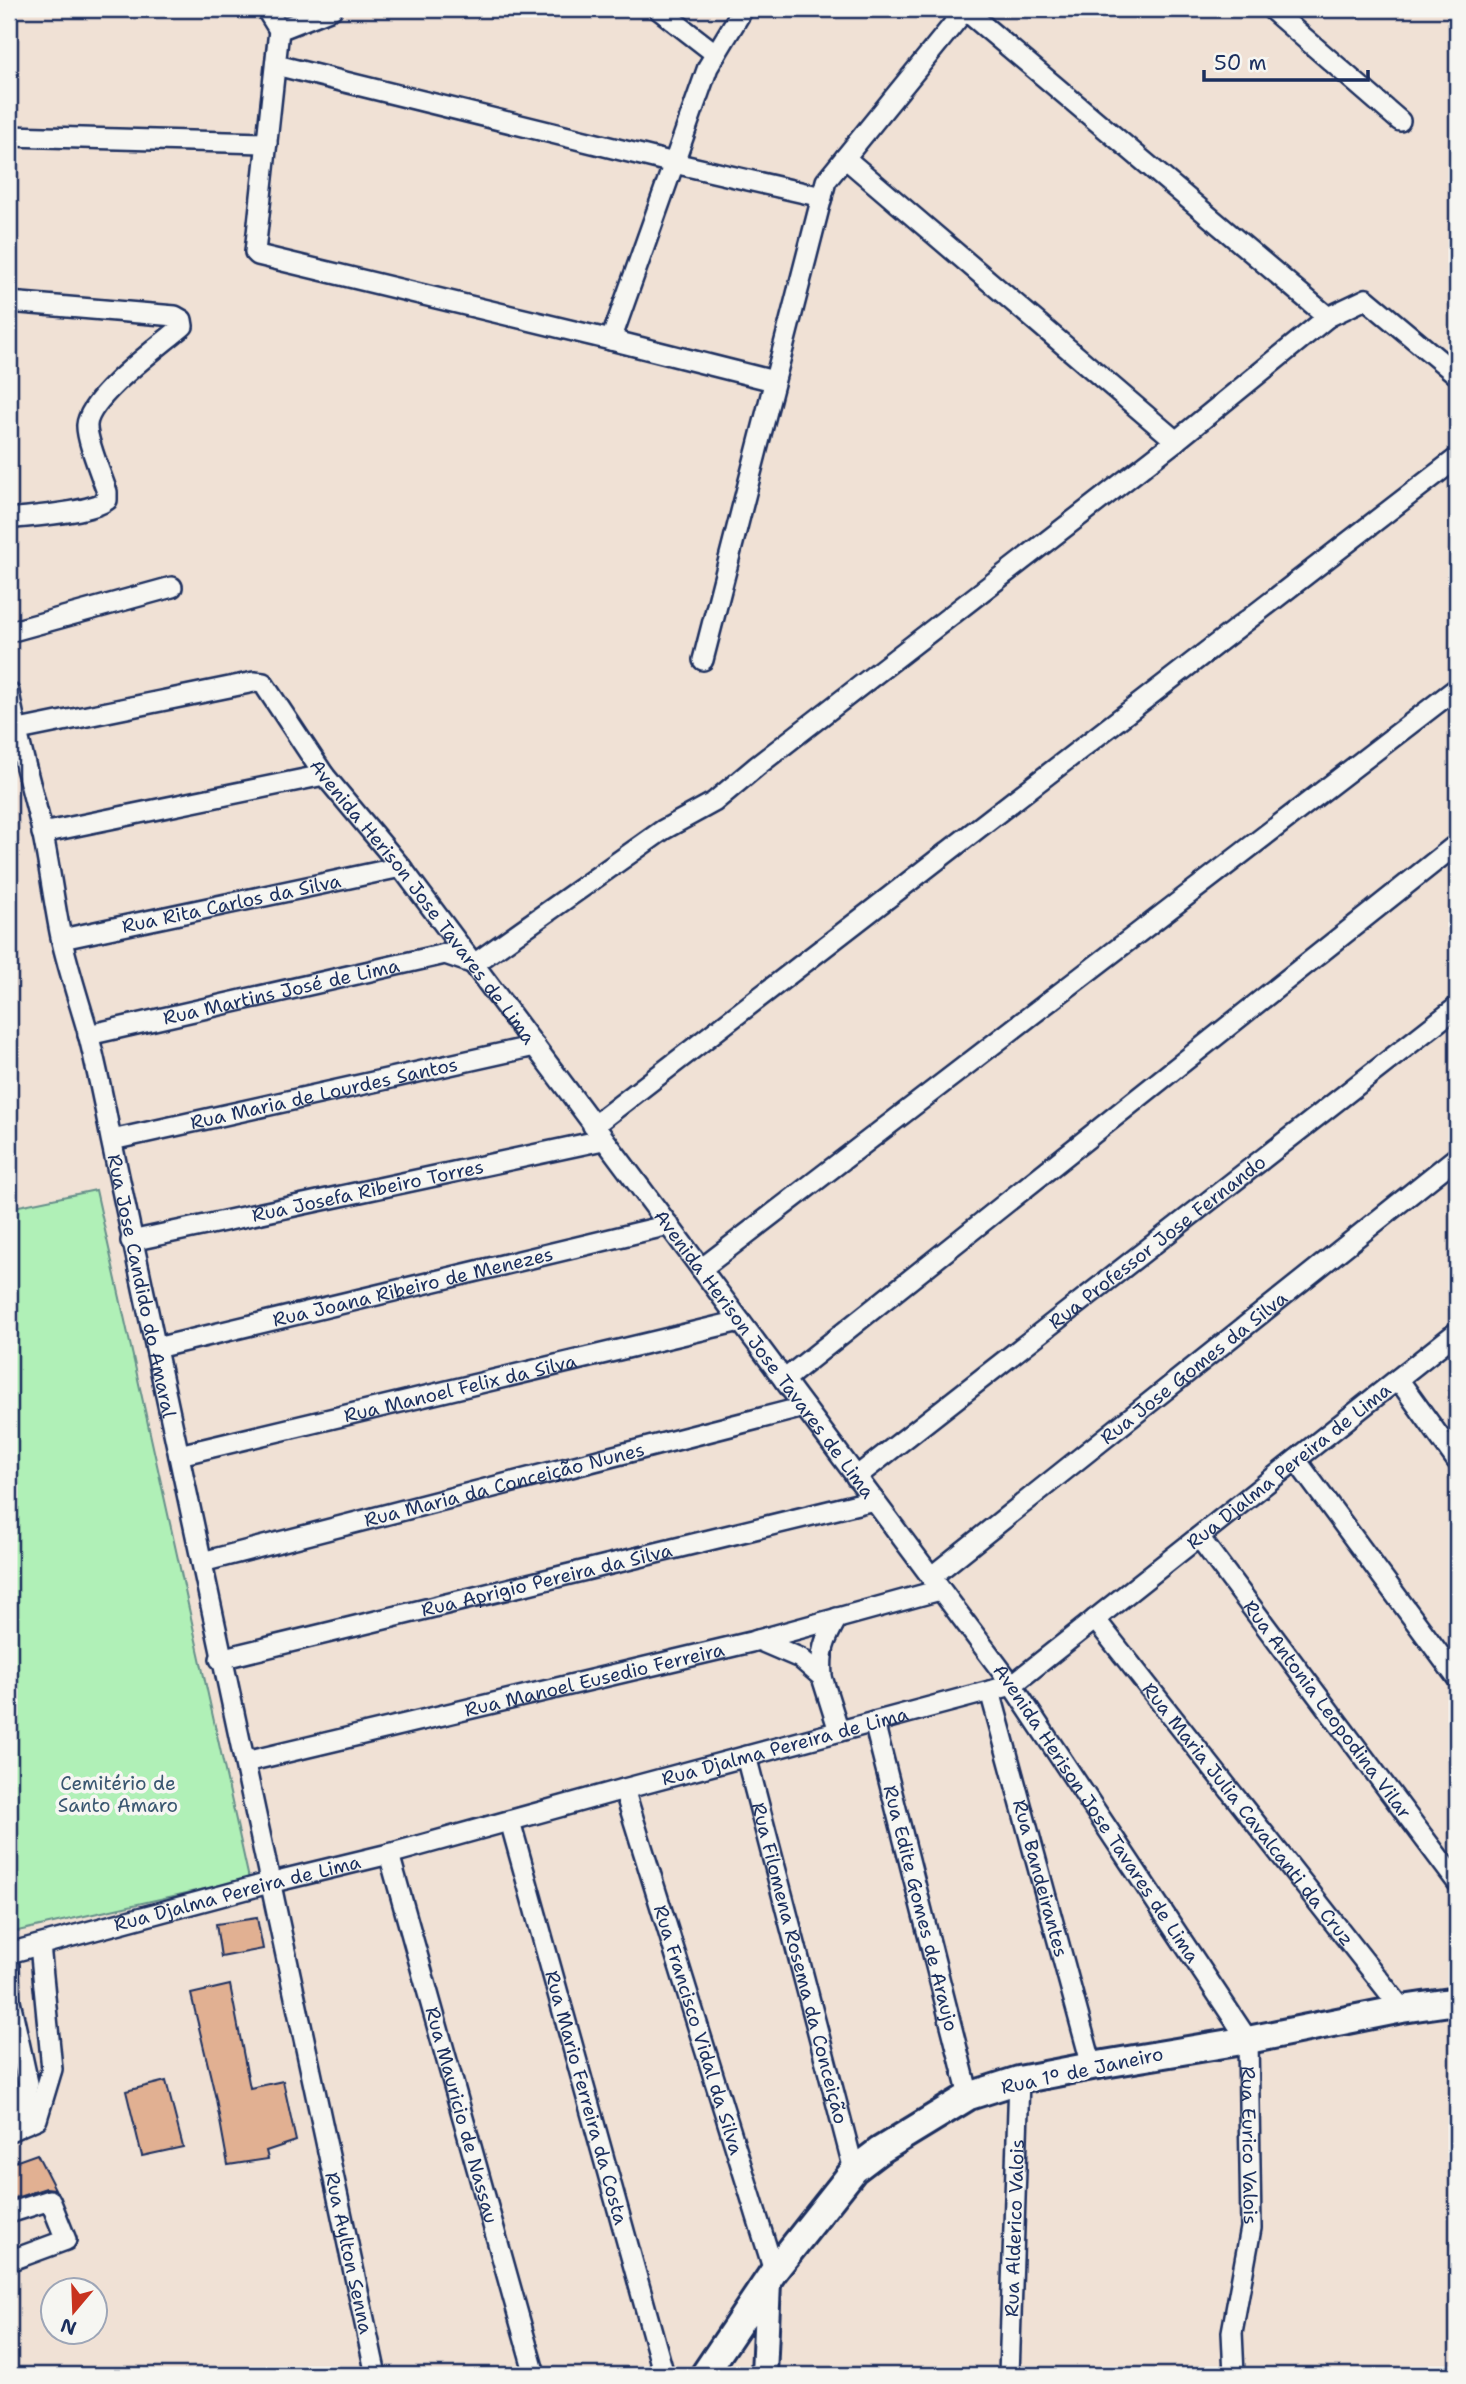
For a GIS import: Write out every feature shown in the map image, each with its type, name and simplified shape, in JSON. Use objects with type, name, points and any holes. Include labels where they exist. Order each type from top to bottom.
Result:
[{"type":"main road","name":"Rua 1º de Janeiro","points":[[704,2375],[771,2276],[854,2170],[879,2151],[969,2096],[1019,2080],[1457,2001]]},
{"type":"street","points":[[265,9],[279,30],[255,253],[775,381]]},
{"type":"street","points":[[279,30],[332,9]]},
{"type":"street","points":[[658,9],[716,54]]},
{"type":"street","points":[[611,340],[708,67],[743,9]]},
{"type":"street","points":[[1271,9],[1400,121]]},
{"type":"street","points":[[703,660],[826,181],[965,10],[1328,317]]},
{"type":"street","points":[[275,65],[822,197]]},
{"type":"street","points":[[9,136],[267,143]]},
{"type":"street","points":[[845,158],[1176,441]]},
{"type":"street","points":[[474,964],[663,830],[714,802],[1176,441],[1328,317],[1366,299],[1457,375]]},
{"type":"street","points":[[9,302],[175,316],[182,320],[183,326],[106,391],[92,408],[87,426],[107,500],[102,504],[76,510],[9,519]]},
{"type":"street","points":[[598,1133],[1457,458]]},
{"type":"street","points":[[9,632],[172,587]]},
{"type":"street","name":"Avenida Herison Jose Tavares de Lima","points":[[12,732],[254,682],[263,683],[324,775],[401,867],[1012,1685],[1248,2040]]},
{"type":"street","points":[[701,1269],[1457,688]]},
{"type":"street","name":"Rua Jose Candido do Amaral","points":[[9,692],[12,732],[42,833],[62,939],[112,1140],[131,1241],[269,1883]]},
{"type":"street","points":[[42,833],[324,775]]},
{"type":"street","points":[[784,1380],[1457,844]]},
{"type":"street","name":"Rua Rita Carlos da Silva","points":[[62,939],[401,867]]},
{"type":"street","name":"Rua Martins José de Lima","points":[[88,1035],[445,954],[474,964]]},
{"type":"street","name":"Rua Professor Jose Fernando","points":[[856,1477],[1457,1007]]},
{"type":"street","name":"Rua Maria de Lourdes Santos","points":[[112,1140],[535,1046]]},
{"type":"street","name":"Rua Josefa Ribeiro Torres","points":[[131,1241],[598,1133]]},
{"type":"street","name":"Rua Jose Gomes da Silva","points":[[936,1584],[1457,1157]]},
{"type":"street","name":"Rua Joana Ribeiro de Menezes","points":[[156,1348],[669,1225]]},
{"type":"street","name":"Rua Manoel Felix da Silva","points":[[179,1455],[740,1321]]},
{"type":"street","name":"Rua Djalma Pereira de Lima","points":[[9,1953],[269,1883],[389,1854],[1012,1685],[1457,1332]]},
{"type":"street","points":[[1398,1379],[1457,1461]]},
{"type":"street","name":"Rua Maria da Conceição Nunes","points":[[202,1562],[804,1407]]},
{"type":"street","points":[[1296,1460],[1457,1678]]},
{"type":"street","name":"Rua Aprigio Pereira da Silva","points":[[220,1659],[874,1500]]},
{"type":"street","name":"Rua Antonia Leopodina Vilar","points":[[1199,1537],[1457,1882]]},
{"type":"street","name":"Rua Manoel Eusedio Ferreira","points":[[245,1762],[758,1640],[837,1618],[936,1584]]},
{"type":"street","points":[[837,1618],[824,1641],[820,1657],[822,1677],[839,1731]]},
{"type":"street","name":"Rua Maria Julia Cavalcanti da Cruz","points":[[1095,1619],[1402,2009]]},
{"type":"street","points":[[758,1640],[800,1658],[822,1677]]},
{"type":"street","name":"Rua Bandeirantes","points":[[990,1690],[1092,2066]]},
{"type":"street","name":"Rua Edite Gomes de Araujo","points":[[874,1722],[969,2096]]},
{"type":"street","name":"Rua Filomena Rosema da Conceição","points":[[746,1756],[854,2170]]},
{"type":"street","name":"Rua Francisco Vidal da Silva","points":[[624,1789],[771,2276]]},
{"type":"street","name":"Rua Mario Ferreira da Costa","points":[[510,1821],[664,2375]]},
{"type":"street","name":"Rua Mauricio de Nassau","points":[[389,1854],[535,2375]]},
{"type":"street","name":"Rua Aylton Senna","points":[[269,1883],[376,2375]]},
{"type":"street","points":[[13,2129],[37,2119],[51,2069],[40,1945]]},
{"type":"street","points":[[9,1965],[10,2001],[28,2083],[13,2129]]},
{"type":"street","name":"Rua Eurico Valois","points":[[1234,2375],[1232,2332],[1251,2228],[1248,2040]]},
{"type":"street","name":"Rua Alderico Valois","points":[[1009,2375],[1019,2080]]},
{"type":"street","points":[[9,2213],[50,2200],[66,2240],[9,2261]]},
{"type":"street","points":[[764,2375],[771,2276]]},
{"type":"green space","name":"Cemitério de Santo Amaro","points":[[96,1190],[249,1879],[9,1933],[9,1208]]},
{"type":"building","points":[[257,1918],[263,1949],[221,1957],[216,1924]]},
{"type":"building","points":[[230,1985],[250,2088],[283,2081],[296,2141],[266,2151],[268,2159],[228,2165],[216,2099],[191,1994]]},
{"type":"building","points":[[166,2081],[183,2147],[142,2156],[126,2091]]},
{"type":"building","points":[[37,2154],[55,2189],[46,2188],[9,2200],[9,2164]]}]
